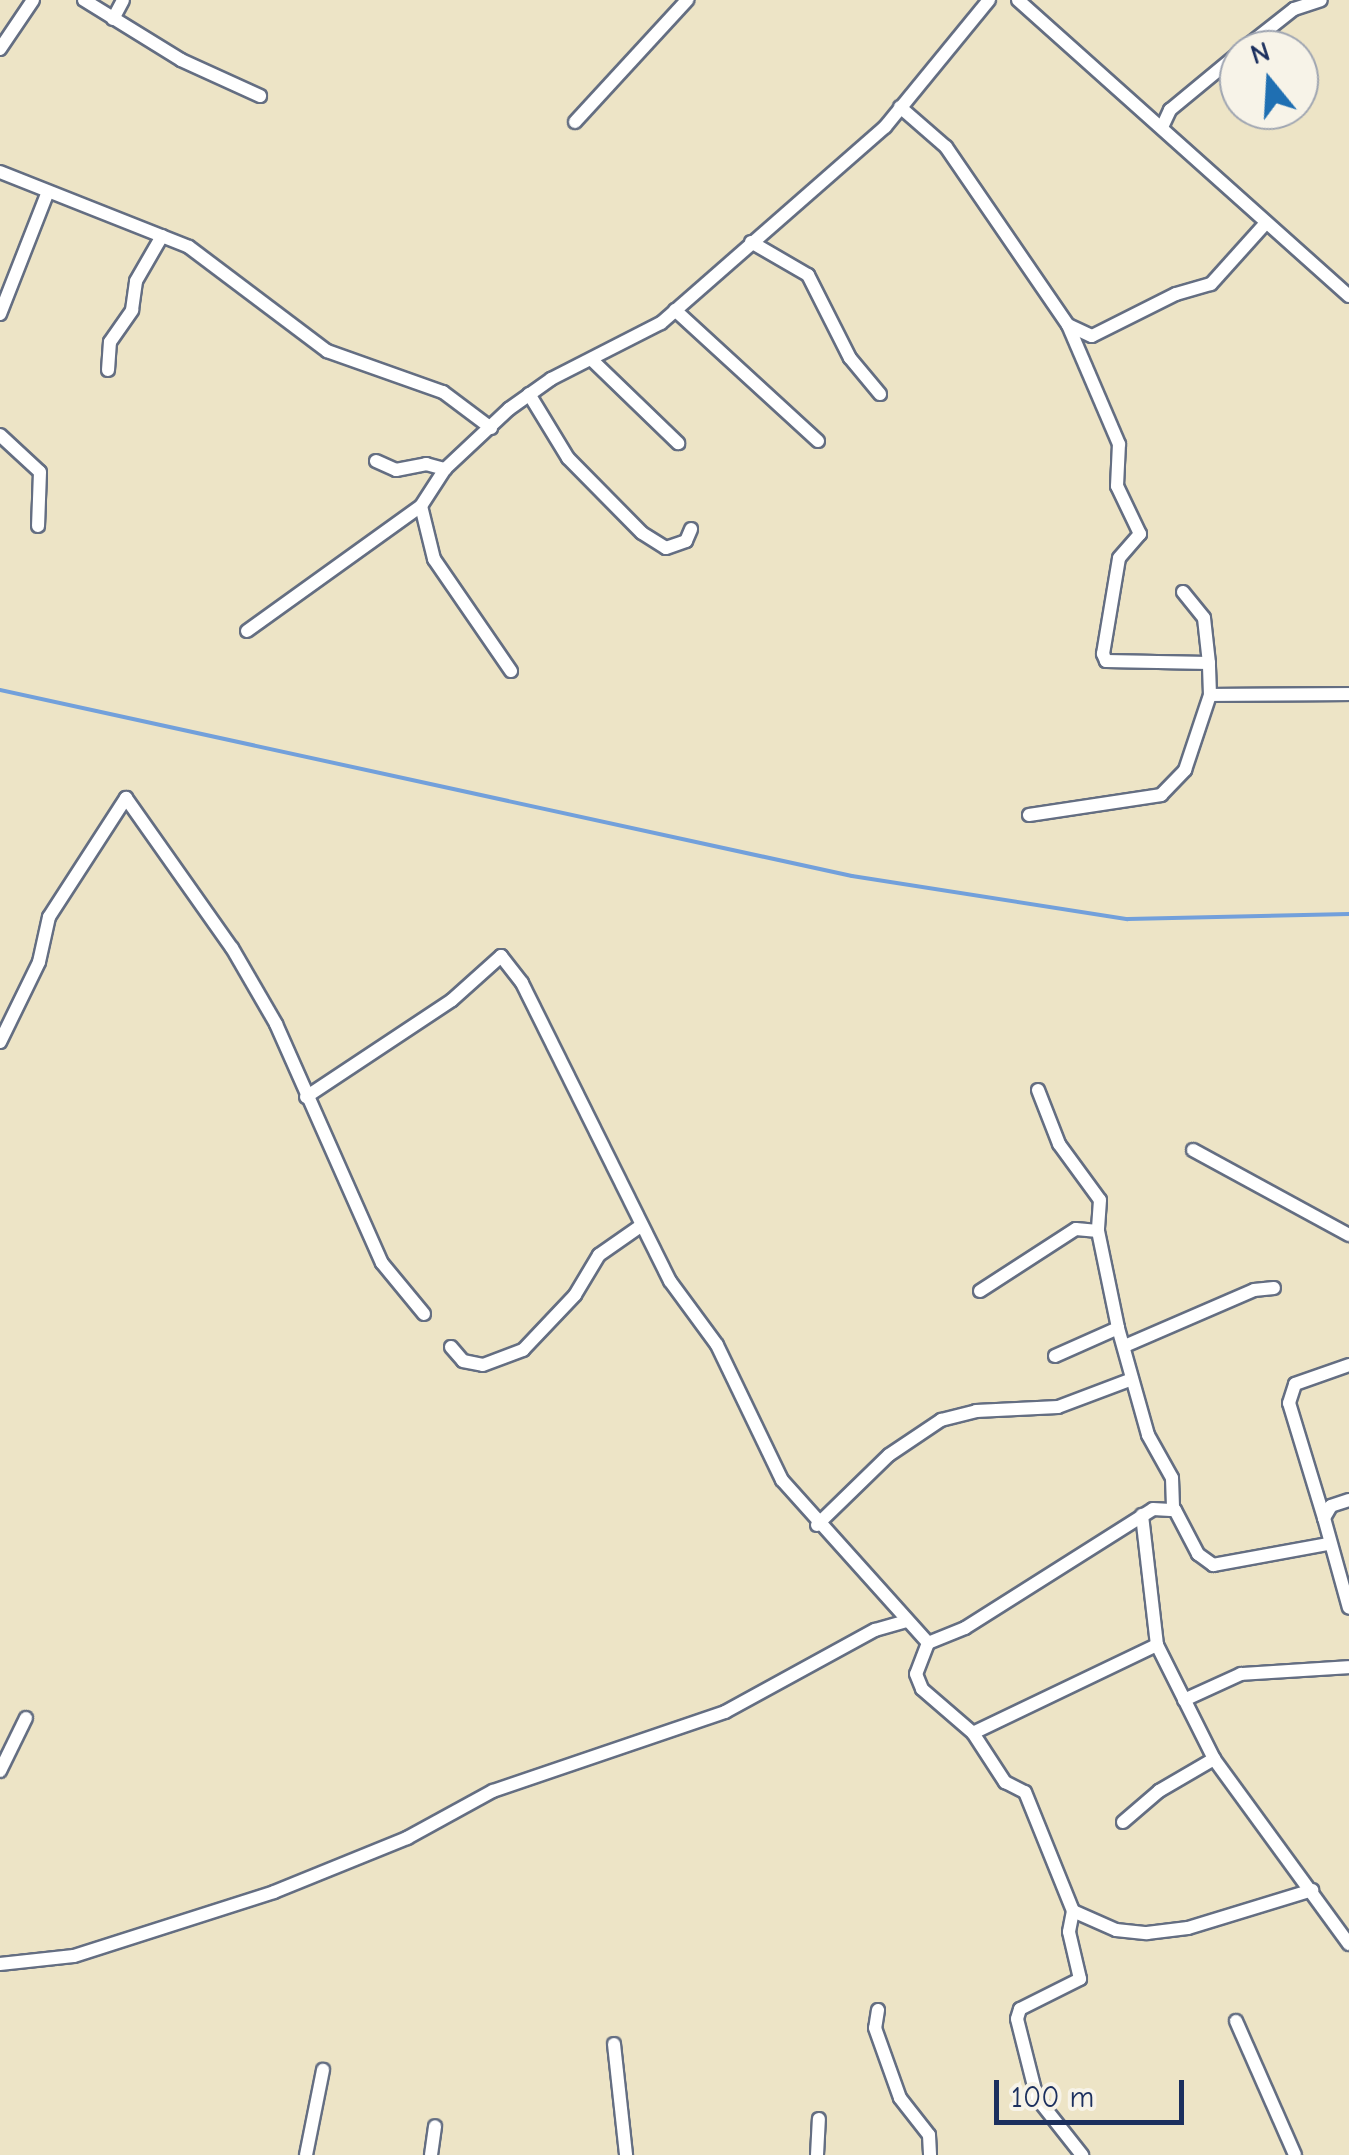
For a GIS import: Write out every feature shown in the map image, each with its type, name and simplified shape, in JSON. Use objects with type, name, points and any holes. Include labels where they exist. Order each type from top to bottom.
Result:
[{"type":"street","points":[[0,49],[34,0]]},
{"type":"street","points":[[84,0],[260,96]]},
{"type":"street","points":[[113,19],[124,0]]},
{"type":"street","points":[[576,122],[687,0]]},
{"type":"street","points":[[247,631],[421,506],[445,468],[529,394],[675,310],[900,107],[989,0]]},
{"type":"street","points":[[1018,0],[1163,125],[1349,296]]},
{"type":"street","points":[[1267,30],[1294,9],[1321,0]]},
{"type":"street","points":[[1163,125],[1170,110],[1219,69]]},
{"type":"street","points":[[900,107],[946,147],[1068,325],[1119,444],[1117,486],[1140,534],[1119,558],[1103,654],[1106,661],[1209,662]]},
{"type":"street","points":[[0,172],[162,236],[224,270],[327,351],[443,392],[491,428]]},
{"type":"street","points":[[0,314],[2,288],[48,194]]},
{"type":"street","points":[[1068,325],[1101,334],[1176,294],[1200,291],[1232,269],[1266,223]]},
{"type":"street","points":[[108,370],[110,342],[132,310],[136,281],[162,236]]},
{"type":"street","points":[[750,242],[808,275],[850,358],[880,394]]},
{"type":"street","points":[[675,310],[818,441]]},
{"type":"street","points":[[592,360],[678,443]]},
{"type":"street","points":[[529,394],[568,458],[642,533],[666,548],[686,540],[691,529]]},
{"type":"street","points":[[0,435],[40,472],[38,526]]},
{"type":"street","points":[[376,462],[396,470],[426,464],[445,468]]},
{"type":"street","points":[[421,506],[434,559],[511,671]]},
{"type":"street","points":[[1029,814],[1160,795],[1185,770],[1210,696],[1204,618],[1183,592]]},
{"type":"street","points":[[1210,696],[1349,694]]},
{"type":"street","points":[[0,1042],[39,962],[50,917],[126,798],[232,948],[276,1024],[382,1264],[424,1314]]},
{"type":"street","points":[[306,1096],[452,1000],[501,956],[522,983],[670,1282],[717,1345],[782,1480],[817,1525],[928,1643]]},
{"type":"street","points":[[1038,1090],[1059,1144],[1100,1200],[1098,1231],[1132,1379],[1148,1435],[1172,1478],[1172,1509],[1198,1554],[1213,1565],[1327,1544]]},
{"type":"street","points":[[1194,1150],[1349,1234]]},
{"type":"street","points":[[451,1347],[462,1360],[483,1365],[523,1350],[575,1294],[607,1247],[642,1225]]},
{"type":"street","points":[[980,1291],[1076,1229],[1098,1231]]},
{"type":"street","points":[[1127,1346],[1254,1290],[1274,1288]]},
{"type":"street","points":[[1054,1356],[1118,1328]]},
{"type":"street","points":[[1349,1365],[1296,1384],[1289,1403],[1324,1518],[1327,1544],[1349,1608]]},
{"type":"street","points":[[817,1525],[889,1455],[941,1420],[976,1411],[1058,1407],[1132,1379]]},
{"type":"street","points":[[1324,1518],[1331,1506],[1349,1500]]},
{"type":"street","points":[[1082,2155],[1038,2098],[1018,2018],[1020,2010],[1080,1980],[1069,1932],[1073,1911],[1036,1809],[1025,1792],[1005,1782],[973,1733],[922,1689],[916,1674],[928,1643],[964,1628],[1142,1516],[1172,1509]]},
{"type":"street","points":[[1142,1516],[1157,1644],[1184,1700],[1214,1759],[1349,1944]]},
{"type":"street","points":[[0,1964],[74,1956],[274,1892],[407,1838],[492,1791],[725,1712],[875,1630],[906,1622]]},
{"type":"street","points":[[973,1733],[1157,1644]]},
{"type":"street","points":[[1184,1700],[1241,1674],[1349,1667]]},
{"type":"street","points":[[0,1770],[26,1718]]},
{"type":"street","points":[[1123,1822],[1159,1791],[1214,1759]]},
{"type":"street","points":[[1073,1911],[1104,1926],[1147,1933],[1188,1928],[1312,1890]]},
{"type":"street","points":[[878,2010],[875,2028],[900,2098],[929,2135],[930,2155]]},
{"type":"street","points":[[1236,2021],[1295,2155]]},
{"type":"street","points":[[614,2044],[626,2155]]},
{"type":"street","points":[[306,2155],[323,2070]]},
{"type":"street","points":[[816,2155],[819,2118]]},
{"type":"street","points":[[431,2155],[435,2126]]},
{"type":"waterway","points":[[0,690],[852,876],[1128,919],[1349,914]]}]
